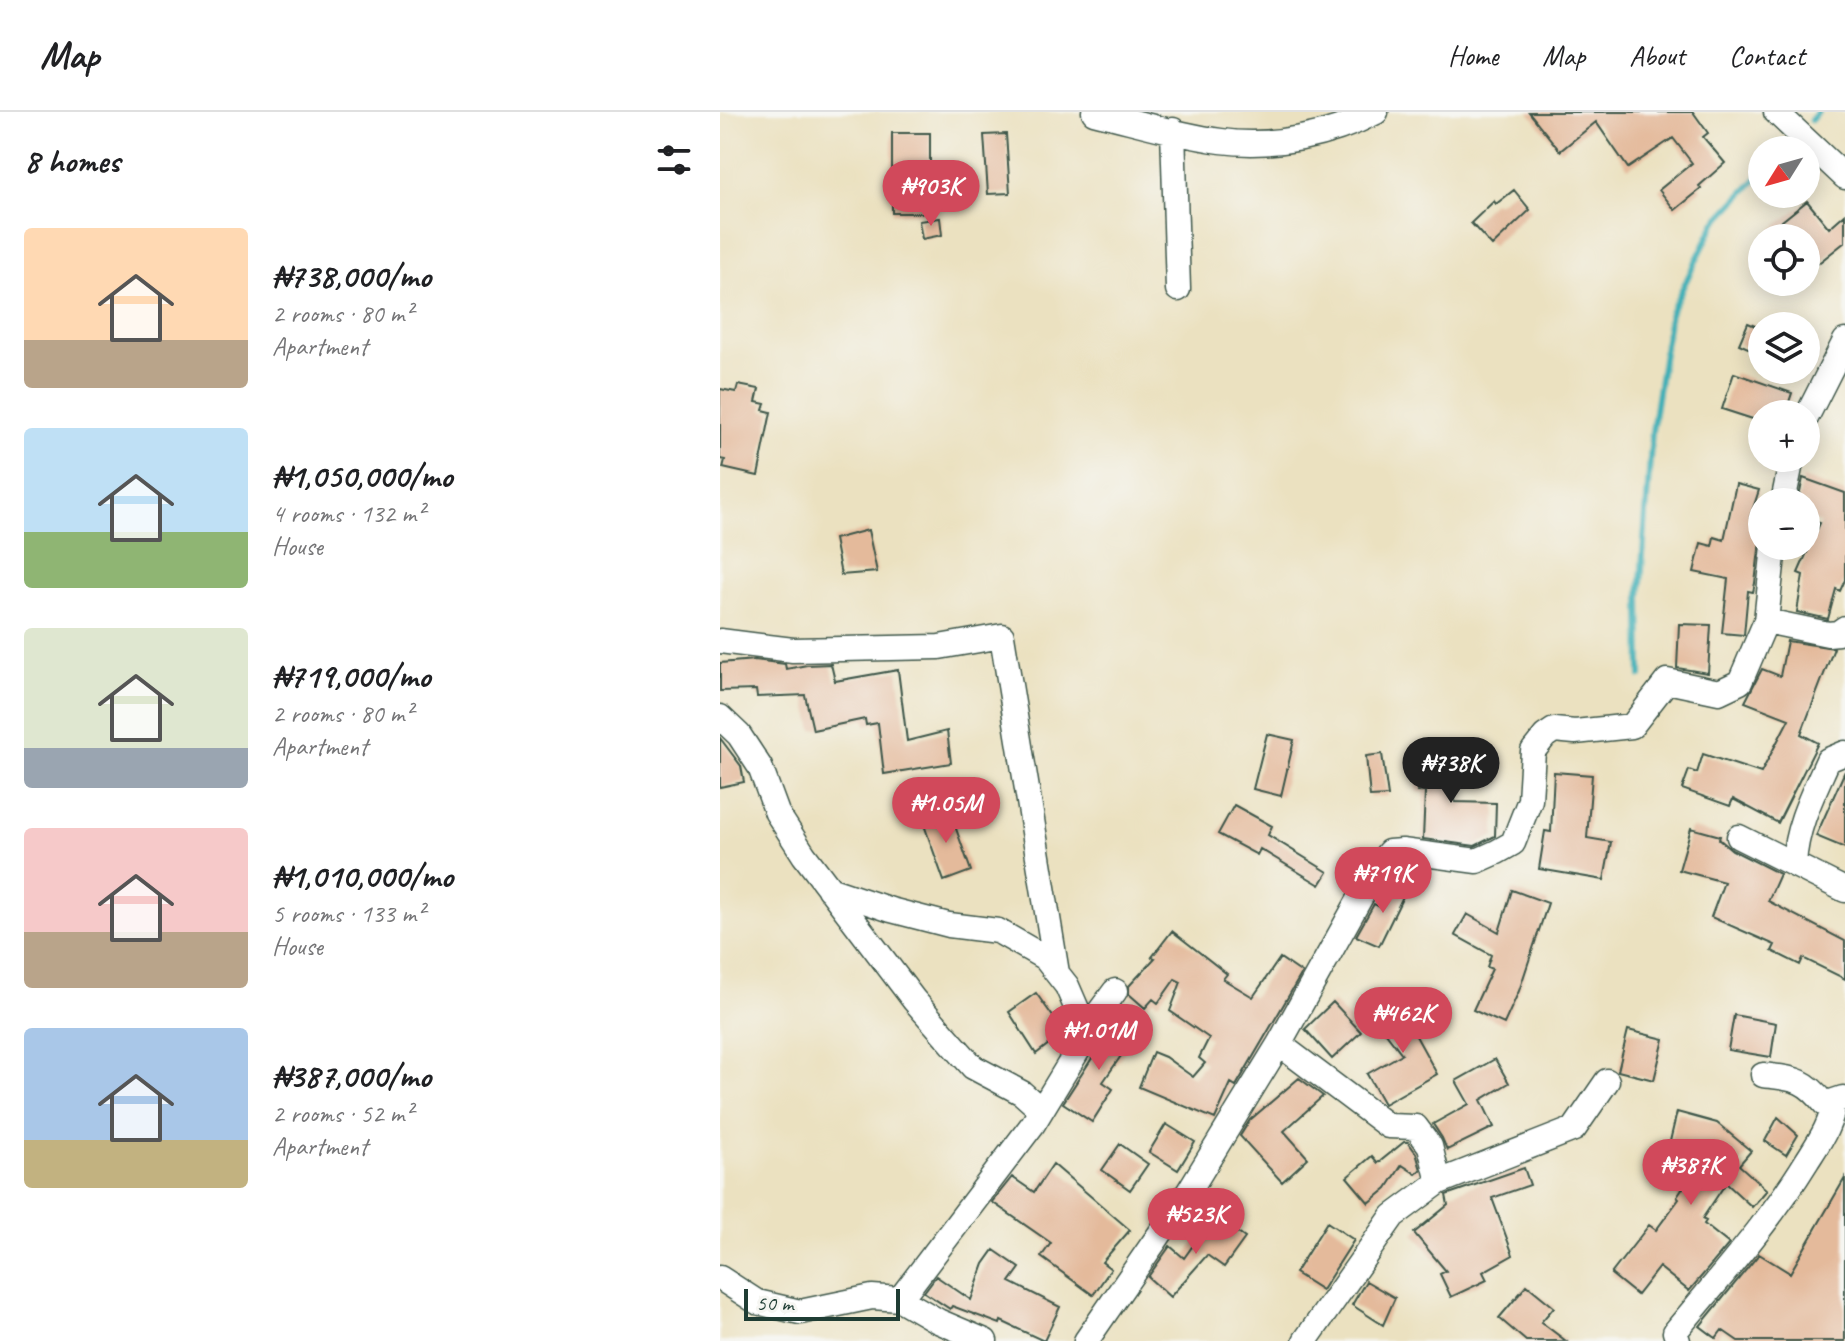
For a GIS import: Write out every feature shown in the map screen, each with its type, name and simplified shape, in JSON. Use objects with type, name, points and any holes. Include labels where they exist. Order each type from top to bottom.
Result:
[{"type":"street","points":[[1094,112],[1222,141],[1291,141],[1355,123],[1376,112]]},
{"type":"street","points":[[1776,112],[1845,177]]},
{"type":"street","points":[[1173,130],[1178,289]]},
{"type":"street","points":[[1815,400],[1845,341]]},
{"type":"street","points":[[1086,1341],[1186,1196],[1279,1044],[1378,866],[1389,852],[1477,861],[1513,843],[1530,800],[1533,751],[1545,736],[1554,730],[1575,732],[1632,726],[1667,681],[1719,692],[1740,682],[1766,621],[1773,560]]},
{"type":"street","points":[[1766,621],[1828,634],[1845,628]]},
{"type":"street","points":[[720,641],[793,650],[939,647],[1002,636],[1057,973]]},
{"type":"street","points":[[720,717],[739,735],[760,767],[777,813],[804,855],[914,1000],[973,1067],[1022,1093],[1041,1110]]},
{"type":"street","points":[[1794,864],[1795,839],[1828,760],[1845,753]]},
{"type":"street","points":[[1739,837],[1845,890]]},
{"type":"street","points":[[829,889],[949,925],[998,931],[1045,958],[1067,986],[1086,1030]]},
{"type":"street","points":[[900,1299],[1041,1110],[1078,1050],[1086,1030],[1115,991]]},
{"type":"street","points":[[1279,1044],[1388,1126],[1416,1127],[1430,1146],[1439,1182]]},
{"type":"street","points":[[1763,1075],[1799,1079],[1825,1104],[1839,1099]]},
{"type":"street","points":[[1305,1341],[1393,1216],[1439,1182],[1574,1129],[1607,1081]]},
{"type":"street","points":[[1678,1341],[1675,1332],[1773,1214],[1790,1189],[1827,1128],[1839,1099]]},
{"type":"street","points":[[720,1278],[757,1302],[800,1312],[872,1297],[900,1299],[938,1321],[985,1341]]},
{"type":"building","points":[[1529,112],[1693,112],[1708,133],[1703,137],[1725,163],[1699,186],[1701,189],[1675,210],[1659,190],[1692,163],[1673,138],[1628,168],[1596,122],[1560,151]]},
{"type":"building","points":[[892,133],[930,133],[930,213],[892,213]]},
{"type":"building","points":[[1006,134],[1010,193],[988,194],[984,135]]},
{"type":"building","points":[[1514,190],[1530,210],[1492,246],[1471,223],[1494,201],[1496,204]]},
{"type":"building","points":[[1798,208],[1813,208],[1829,228],[1845,214],[1845,242],[1820,262],[1820,224],[1778,224]]},
{"type":"building","points":[[940,218],[942,235],[922,239],[919,221]]},
{"type":"building","points":[[1748,323],[1748,348],[1739,344]]},
{"type":"building","points":[[1734,373],[1748,378],[1748,384],[1766,384],[1792,393],[1790,400],[1748,400],[1748,417],[1722,409]]},
{"type":"building","points":[[738,385],[759,389],[756,402],[765,404],[763,410],[771,412],[758,476],[723,468],[725,460],[720,459],[720,389],[736,392]]},
{"type":"building","points":[[1803,478],[1845,493],[1845,580],[1840,591],[1836,589],[1828,619],[1797,612],[1803,575],[1798,573],[1804,560],[1820,560],[1820,488],[1801,488]]},
{"type":"building","points":[[1736,484],[1751,488],[1748,488],[1748,560],[1758,560],[1753,592],[1748,591],[1744,635],[1722,633],[1728,579],[1694,572],[1701,543],[1712,546],[1714,537],[1724,540]]},
{"type":"building","points":[[868,530],[877,572],[841,575],[834,539]]},
{"type":"building","points":[[1679,624],[1711,625],[1708,673],[1677,668]]},
{"type":"building","points":[[1787,641],[1834,648],[1801,734],[1818,743],[1778,823],[1733,799],[1730,806],[1682,789],[1689,770],[1697,773],[1703,754],[1761,773],[1789,719],[1745,702],[1762,669],[1780,676]]},
{"type":"building","points":[[755,660],[785,664],[786,669],[831,664],[835,681],[898,670],[907,741],[947,731],[951,763],[884,774],[878,723],[866,725],[865,719],[813,730],[805,695],[757,697],[756,690],[720,691],[720,663]]},
{"type":"building","points":[[1267,734],[1294,740],[1281,796],[1253,789]]},
{"type":"building","points":[[720,738],[741,766],[744,782],[720,787]]},
{"type":"building","points":[[1419,752],[1457,754],[1455,802],[1496,803],[1495,836],[1475,846],[1423,839],[1425,792],[1417,792]]},
{"type":"building","points":[[1382,754],[1388,796],[1370,797],[1366,756]]},
{"type":"building","points":[[1845,771],[1845,848],[1816,836]]},
{"type":"building","points":[[1554,772],[1592,775],[1587,838],[1611,842],[1604,880],[1539,869],[1545,831],[1551,832]]},
{"type":"building","points":[[1234,805],[1272,826],[1268,835],[1328,872],[1320,885],[1260,849],[1257,855],[1218,834]]},
{"type":"building","points":[[949,809],[971,871],[944,881],[922,819]]},
{"type":"building","points":[[1691,828],[1720,836],[1719,839],[1732,850],[1780,874],[1768,901],[1845,941],[1845,979],[1803,958],[1800,965],[1772,951],[1775,945],[1711,917],[1724,882],[1679,870]]},
{"type":"building","points":[[1401,876],[1410,882],[1379,946],[1356,936],[1374,904],[1380,907]]},
{"type":"building","points":[[1512,890],[1548,903],[1519,991],[1504,1024],[1473,1010],[1492,969],[1487,967],[1491,955],[1455,935],[1467,914],[1499,932]]},
{"type":"building","points":[[1172,931],[1227,974],[1223,979],[1253,997],[1280,958],[1302,973],[1236,1086],[1231,1083],[1215,1119],[1139,1087],[1153,1052],[1193,1077],[1205,1063],[1199,1058],[1209,1038],[1170,1011],[1181,982],[1175,979],[1158,1003],[1153,999],[1145,1008],[1129,994],[1129,986],[1155,958],[1152,957]]},
{"type":"building","points":[[1036,993],[1064,1032],[1036,1054],[1009,1012]]},
{"type":"building","points":[[1409,1000],[1429,1026],[1416,1036],[1437,1074],[1384,1104],[1367,1074],[1402,1054],[1379,1024]]},
{"type":"building","points":[[1333,1002],[1361,1032],[1332,1059],[1305,1029]]},
{"type":"building","points":[[1734,1015],[1776,1023],[1771,1057],[1728,1050]]},
{"type":"building","points":[[1113,1019],[1132,1034],[1132,1040],[1103,1082],[1113,1089],[1092,1122],[1063,1103],[1094,1055],[1099,1037]]},
{"type":"building","points":[[1628,1030],[1664,1039],[1654,1080],[1618,1071]]},
{"type":"building","points":[[1495,1059],[1509,1083],[1481,1100],[1494,1127],[1447,1150],[1433,1124],[1469,1104],[1456,1081]]},
{"type":"building","points":[[1299,1078],[1323,1096],[1284,1131],[1308,1158],[1282,1182],[1240,1136],[1250,1120]]},
{"type":"building","points":[[1677,1112],[1717,1123],[1751,1151],[1739,1165],[1767,1190],[1752,1207],[1726,1183],[1702,1219],[1729,1244],[1689,1291],[1659,1267],[1637,1295],[1611,1274],[1649,1225],[1656,1230],[1699,1164],[1666,1158]]},
{"type":"building","points":[[1778,1117],[1798,1135],[1786,1155],[1765,1141]]},
{"type":"building","points":[[1166,1124],[1195,1142],[1178,1170],[1149,1152]]},
{"type":"building","points":[[1408,1142],[1416,1153],[1421,1170],[1416,1174],[1402,1165],[1387,1188],[1369,1203],[1347,1177],[1372,1156],[1378,1163]]},
{"type":"building","points":[[1120,1144],[1148,1164],[1130,1190],[1102,1170]]},
{"type":"building","points":[[1053,1164],[1130,1230],[1102,1262],[1111,1269],[1093,1295],[1041,1257],[1051,1243],[992,1202],[1012,1177],[1034,1192]]},
{"type":"building","points":[[1524,1168],[1530,1185],[1492,1198],[1513,1255],[1483,1272],[1487,1280],[1451,1297],[1440,1274],[1446,1271],[1414,1233],[1448,1205],[1446,1195]]},
{"type":"building","points":[[1845,1178],[1845,1341],[1738,1341],[1722,1330],[1716,1338],[1700,1326],[1759,1254],[1790,1273]]},
{"type":"building","points":[[1214,1216],[1245,1238],[1224,1267],[1207,1255],[1170,1297],[1148,1277],[1170,1246],[1184,1258]]},
{"type":"building","points":[[1327,1222],[1354,1240],[1322,1290],[1295,1273]]},
{"type":"building","points":[[994,1250],[1020,1268],[1010,1282],[1060,1307],[1044,1341],[1001,1321],[1000,1324],[952,1306],[950,1309],[924,1292],[936,1276],[971,1300],[984,1264]]},
{"type":"building","points":[[1366,1281],[1395,1298],[1383,1325],[1352,1305]]},
{"type":"building","points":[[1527,1285],[1554,1307],[1541,1322],[1566,1341],[1526,1341],[1499,1318]]},
{"type":"waterway","points":[[1811,120],[1818,112]]},
{"type":"waterway","points":[[1641,676],[1640,596],[1652,431],[1670,313],[1715,223],[1748,188]]}]
